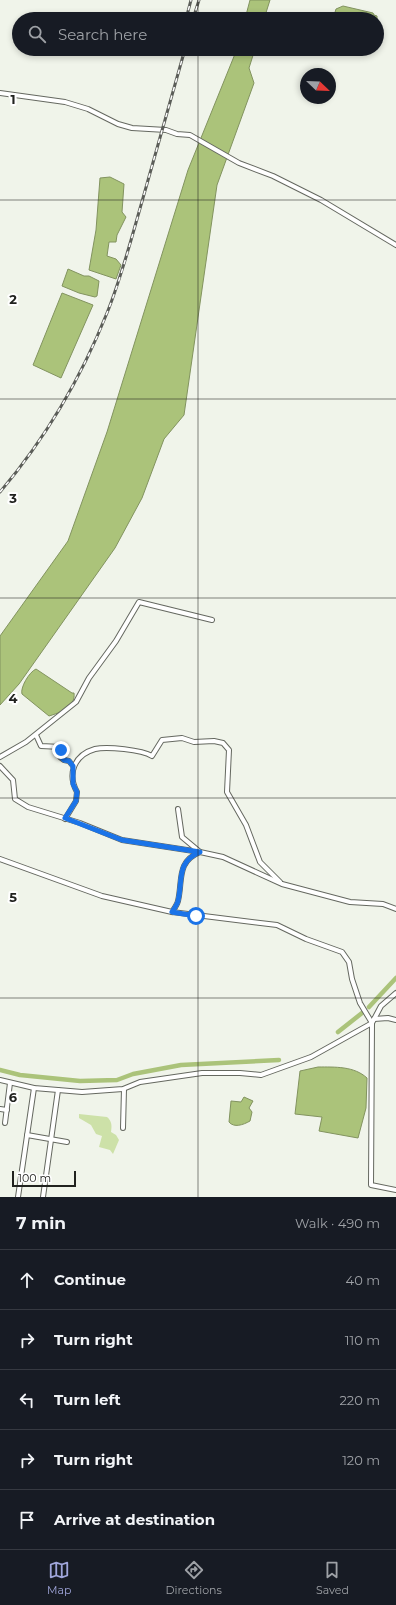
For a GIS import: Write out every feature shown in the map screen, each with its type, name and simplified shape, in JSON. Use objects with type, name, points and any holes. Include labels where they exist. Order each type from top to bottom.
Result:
[{"type":"street","points":[[0,93],[65,102],[88,109],[118,124],[132,128],[166,130],[177,134],[190,135],[239,163],[273,176],[321,200],[396,245]]},
{"type":"street","points":[[0,757],[26,742],[76,702],[89,678],[116,641],[139,602],[212,620]]},
{"type":"street","points":[[36,734],[41,746],[61,747],[60,756],[64,760],[69,761],[73,766],[73,784],[77,792],[76,801],[65,818]]},
{"type":"street","points":[[73,766],[83,755],[96,749],[139,750],[152,756],[162,740],[182,738],[194,742],[214,741],[223,743],[229,750],[227,792],[246,825],[260,862],[282,884]]},
{"type":"street","points":[[0,766],[13,780],[15,800],[28,807],[65,818],[122,840],[223,857],[282,884],[350,902],[384,904],[396,909]]},
{"type":"street","points":[[178,809],[182,837],[200,852]]},
{"type":"street","points":[[172,912],[178,902],[183,866],[190,856],[200,852]]},
{"type":"street","points":[[0,859],[102,896],[172,912],[277,925],[306,940],[342,952],[349,962],[352,979],[360,1003],[373,1021]]},
{"type":"street","points":[[396,993],[381,1006],[373,1021],[371,1185],[396,1190]]},
{"type":"street","points":[[0,1080],[34,1088],[82,1092],[124,1089],[140,1082],[202,1073],[240,1073],[261,1075],[311,1057],[373,1021],[388,1018],[396,1020]]},
{"type":"street","points":[[5,1123],[10,1083]]},
{"type":"street","points":[[18,1197],[34,1088]]},
{"type":"street","points":[[123,1128],[124,1089]]},
{"type":"street","points":[[43,1197],[58,1090]]},
{"type":"street","points":[[0,1109],[7,1110]]},
{"type":"street","points":[[27,1135],[67,1142]]},
{"type":"shaded area","points":[[250,0],[270,0],[266,12],[247,12]]},
{"type":"shaded area","points":[[343,6],[369,12],[335,12],[336,9]]},
{"type":"shaded area","points":[[234,56],[253,56],[249,68],[254,83],[217,185],[184,415],[164,439],[142,498],[115,548],[19,684],[0,705],[0,636],[68,541],[107,432],[188,170]]},
{"type":"shaded area","points":[[110,177],[124,184],[122,212],[126,217],[117,235],[116,242],[109,242],[107,256],[116,259],[121,265],[116,279],[89,270],[96,230],[100,178]]},
{"type":"shaded area","points":[[68,269],[99,281],[97,296],[95,297],[79,293],[62,286]]},
{"type":"shaded area","points":[[62,293],[93,305],[61,378],[33,365]]},
{"type":"shaded area","points":[[36,669],[74,693],[74,698],[70,706],[49,716],[22,694],[22,688],[26,680]]},
{"type":"shaded area","points":[[318,1067],[338,1067],[350,1069],[367,1078],[366,1108],[358,1138],[319,1131],[322,1117],[295,1114],[300,1071]]},
{"type":"shaded area","points":[[244,1097],[253,1101],[249,1108],[252,1112],[250,1121],[242,1125],[233,1125],[229,1122],[231,1101],[241,1102]]},
{"type":"shaded area","points":[[79,1114],[107,1117],[110,1120],[112,1128],[111,1132],[116,1135],[119,1140],[113,1154],[110,1150],[99,1147],[102,1136],[96,1134],[91,1125],[79,1118]]},
{"type":"waterway","points":[[369,1007],[396,978]]},
{"type":"waterway","points":[[338,1032],[362,1013]]},
{"type":"waterway","points":[[0,1070],[20,1075],[80,1081],[117,1080],[133,1074],[181,1065],[279,1060]]},
{"type":"railway","points":[[188,12],[191,0]]},
{"type":"railway","points":[[195,12],[199,0]]},
{"type":"railway","points":[[0,492],[32,451],[61,407],[97,337],[107,313],[126,256],[183,56]]},
{"type":"route","points":[[61,750],[60,756],[64,760],[69,761],[73,766],[73,784],[77,792],[76,801],[65,818],[122,840],[200,852],[190,856],[183,866],[178,902],[172,912],[196,916]]}]
